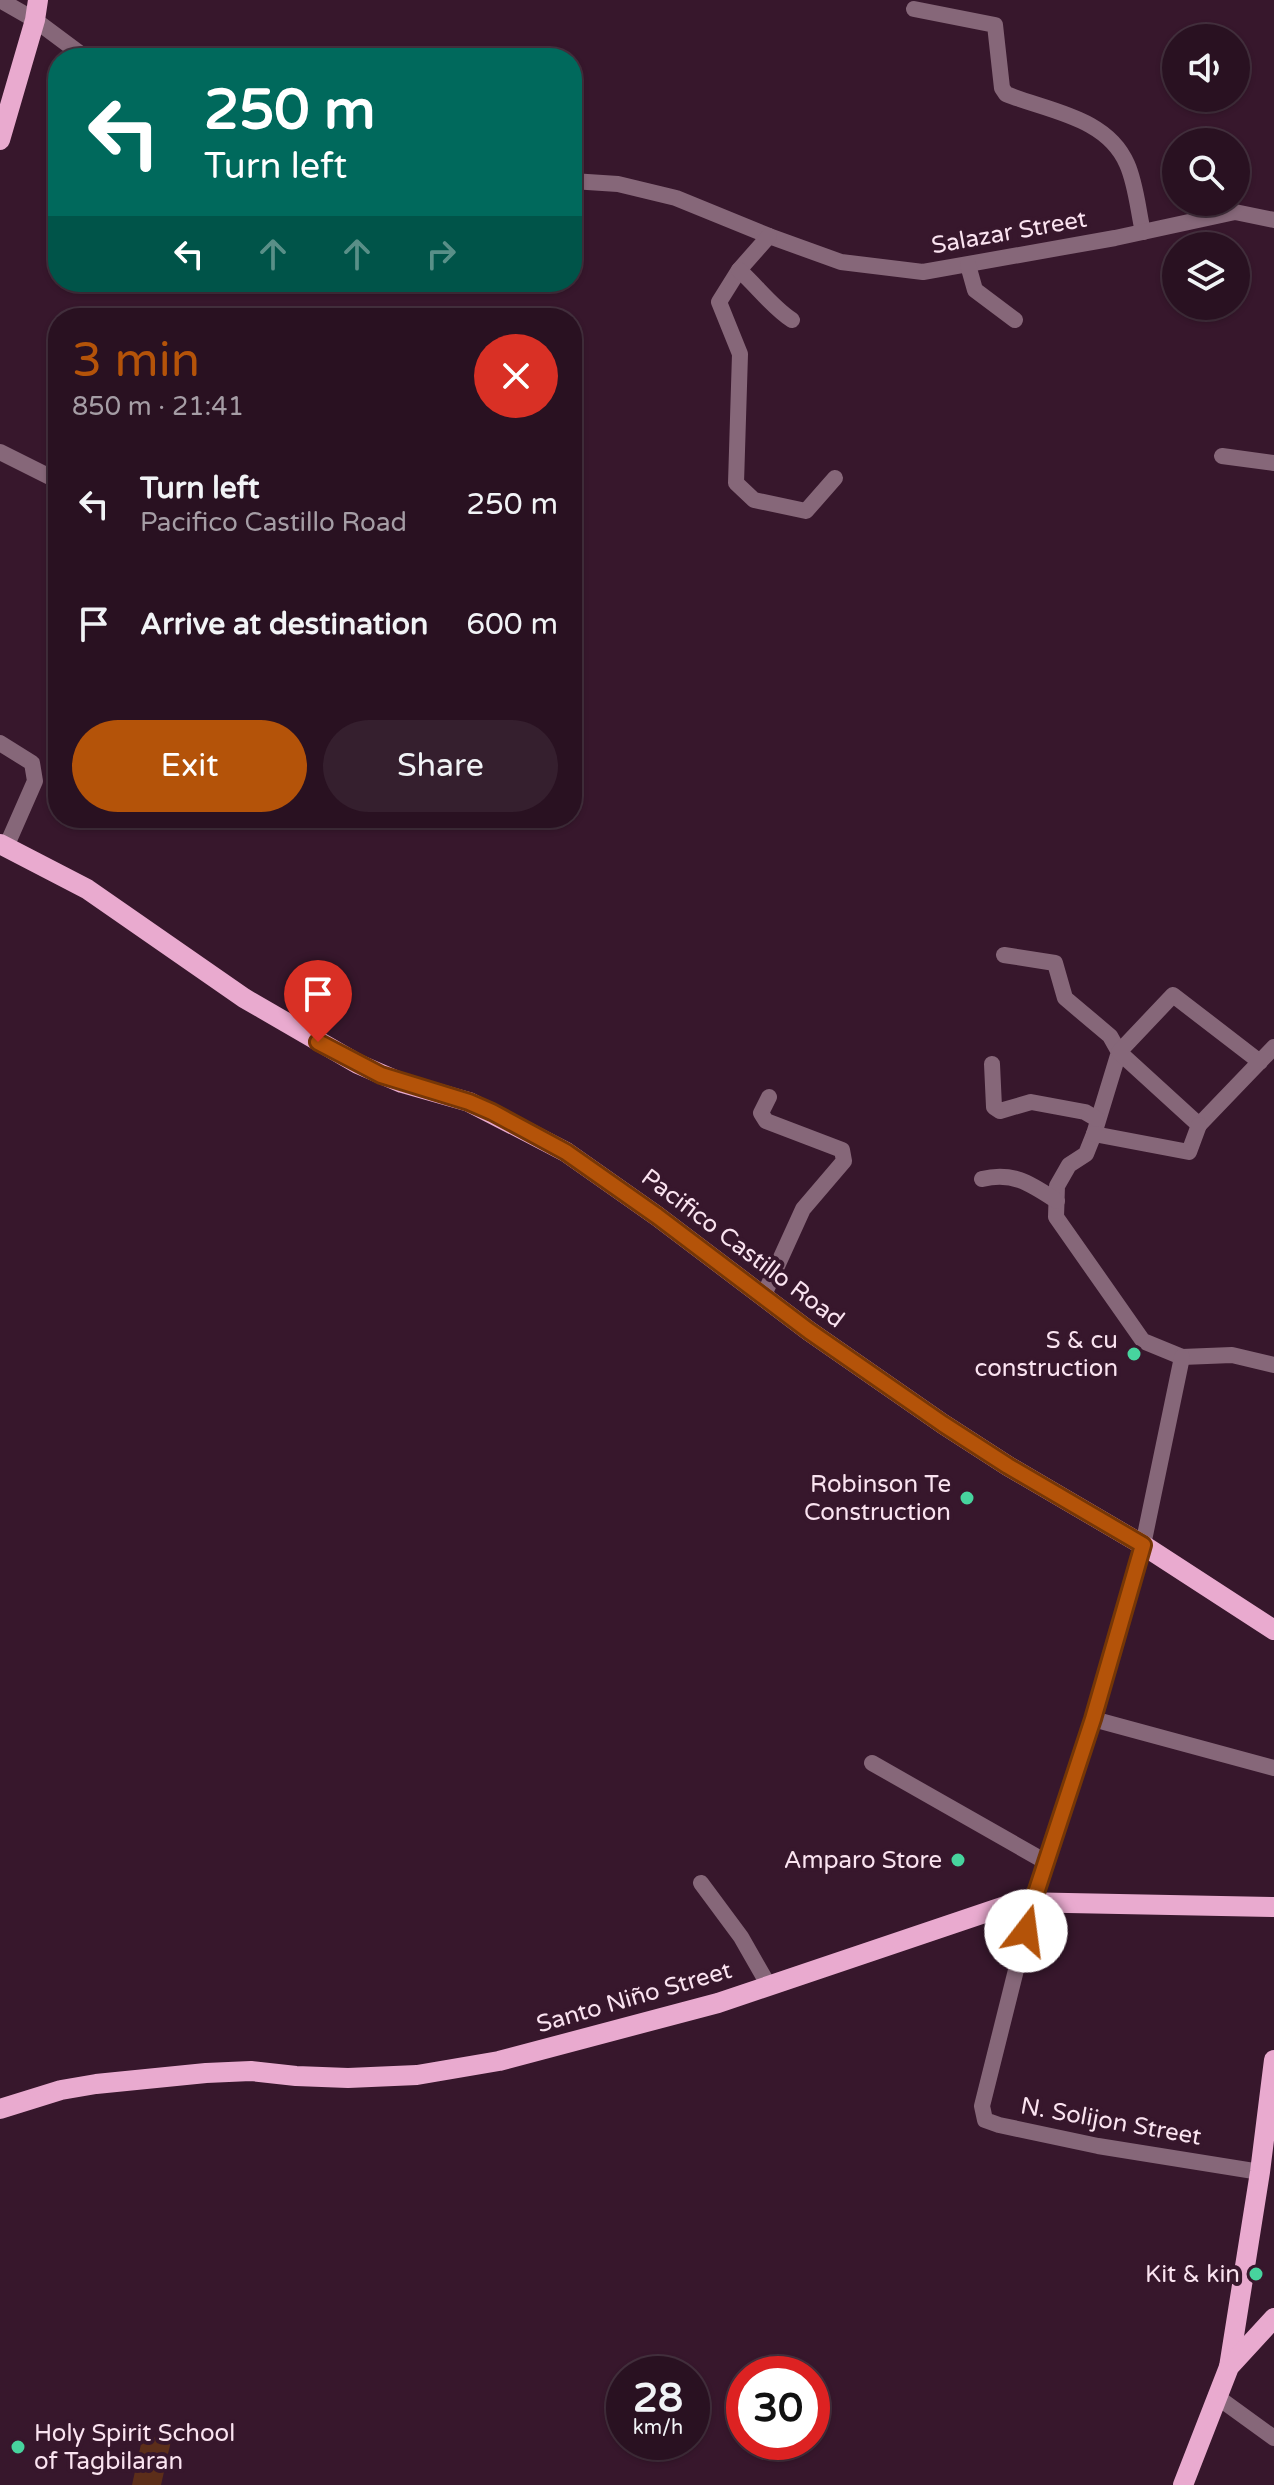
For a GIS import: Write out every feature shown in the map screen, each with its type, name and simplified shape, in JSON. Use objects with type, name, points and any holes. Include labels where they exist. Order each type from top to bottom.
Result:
[{"type":"main road","points":[[0,140],[37,10]]},
{"type":"main road","name":"Pacifico Castillo Road","points":[[3,846],[87,889],[244,998],[358,1064],[402,1083],[469,1102],[542,1138],[657,1216],[763,1297],[943,1424],[1143,1545],[1274,1630]]},
{"type":"main road","name":"Santo Niño Street","points":[[0,2109],[61,2090],[206,2073],[251,2071],[348,2078],[417,2075],[514,2058],[718,2003],[1017,1902],[1274,1907]]},
{"type":"main road","points":[[1183,2485],[1229,2367],[1274,2060]]},
{"type":"main road","points":[[1229,2367],[1274,2318]]},
{"type":"street","points":[[0,0],[37,10],[76,48]]},
{"type":"street","points":[[914,9],[995,25],[1002,88],[1006,94],[1080,118],[1116,144],[1128,165],[1143,232]]},
{"type":"street","name":"Salazar Street","points":[[582,182],[618,184],[676,198],[841,262],[923,272],[1235,212],[1274,220]]},
{"type":"street","points":[[769,236],[739,270],[719,302],[740,354],[736,483],[754,500],[806,511],[835,478]]},
{"type":"street","points":[[968,265],[975,290],[1015,320]]},
{"type":"street","points":[[739,270],[778,311],[792,320]]},
{"type":"street","points":[[0,452],[48,476]]},
{"type":"street","points":[[1222,456],[1274,463]]},
{"type":"street","points":[[0,743],[32,763],[35,781],[3,846]]},
{"type":"street","points":[[1004,955],[1055,963],[1065,998],[1110,1036],[1119,1052],[1199,1125]]},
{"type":"street","points":[[1260,1062],[1173,995],[1119,1052],[1086,1154],[1069,1165],[1057,1186],[1056,1217],[1143,1341],[1182,1357],[1232,1355],[1274,1365]]},
{"type":"street","points":[[992,1064],[994,1107],[1000,1111],[1031,1102],[1085,1112],[1096,1126],[1189,1152],[1199,1125],[1274,1047]]},
{"type":"street","points":[[763,1297],[803,1209],[844,1161],[842,1150],[766,1121],[761,1113],[769,1097]]},
{"type":"street","points":[[982,1179],[999,1175],[1028,1183],[1057,1201]]},
{"type":"street","points":[[1033,1902],[1093,1719],[1143,1545],[1182,1357]]},
{"type":"street","points":[[1093,1719],[1274,1768]]},
{"type":"street","points":[[872,1763],[1046,1862]]},
{"type":"street","points":[[701,1883],[741,1937],[769,1986]]},
{"type":"street","name":"N. Solijon Street","points":[[1033,1902],[982,2106],[985,2120],[1098,2146],[1260,2172]]},
{"type":"street","points":[[1216,2396],[1274,2438]]},
{"type":"shaded area","points":[[143,2435],[171,2441],[161,2485],[132,2485]]},
{"type":"place","name":"S & cu construction","points":[[1134,1354]]},
{"type":"place","name":"Robinson Te Construction","points":[[967,1498]]},
{"type":"place","name":"Amparo Store","points":[[958,1860]]},
{"type":"place","name":"Kit & kin","points":[[1256,2274]]},
{"type":"place","name":"Holy Spirit School of Tagbilaran","points":[[18,2447]]},
{"type":"route","points":[[318,1042],[381,1075],[492,1112],[566,1152],[657,1216],[809,1331],[943,1424],[1143,1545],[1093,1719],[1026,1931]]}]
